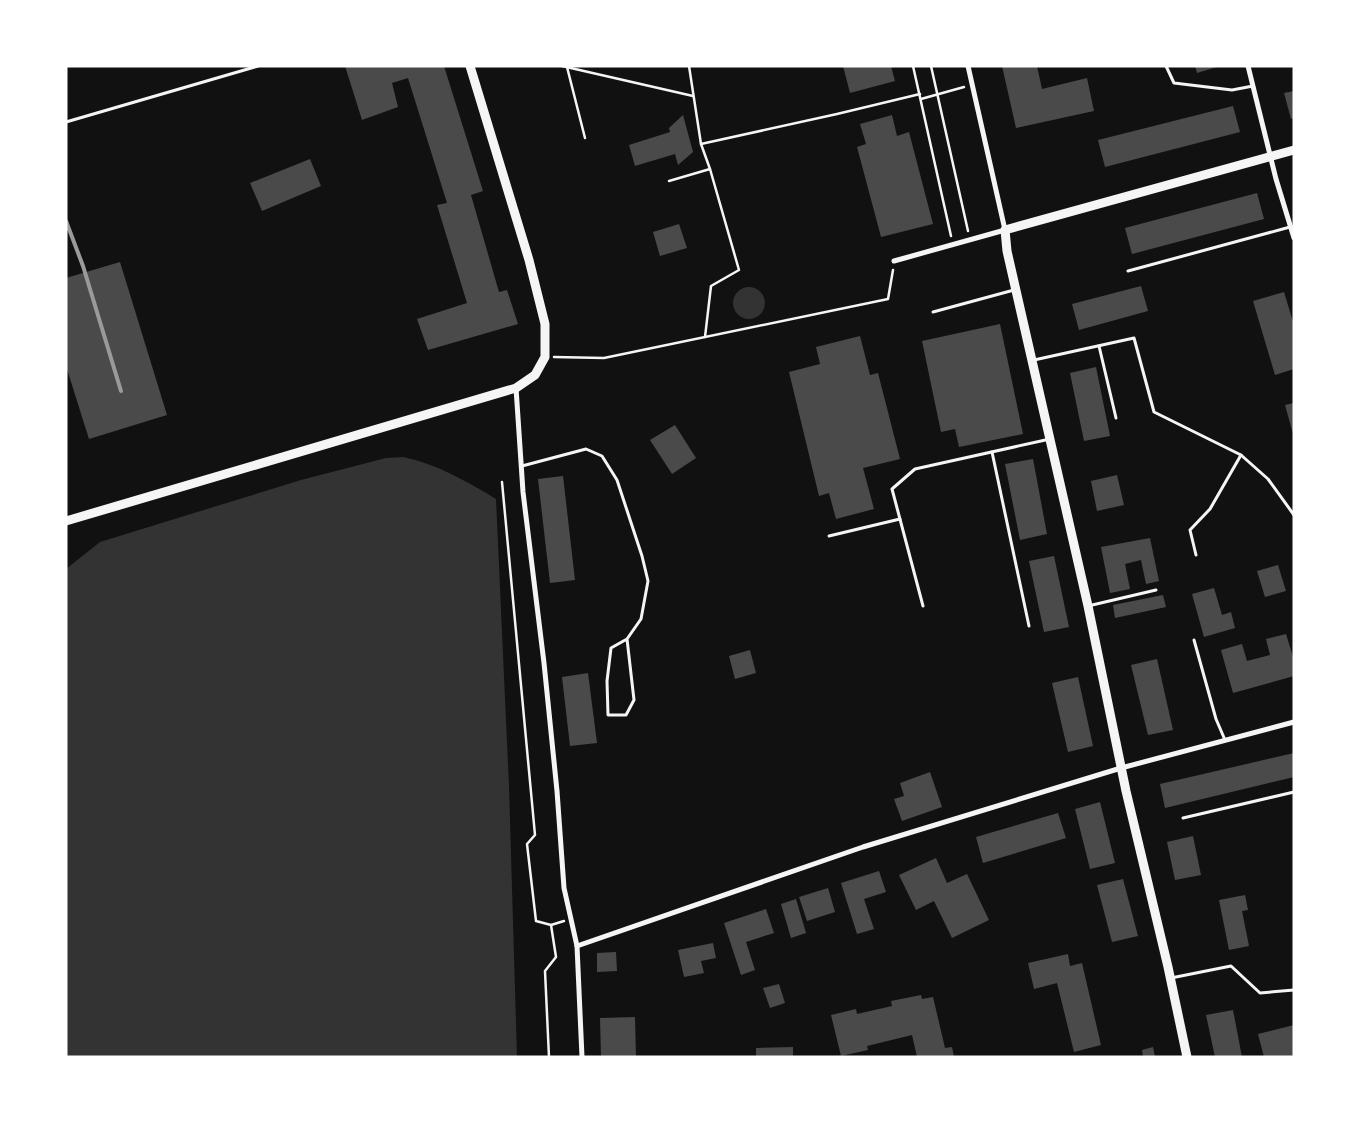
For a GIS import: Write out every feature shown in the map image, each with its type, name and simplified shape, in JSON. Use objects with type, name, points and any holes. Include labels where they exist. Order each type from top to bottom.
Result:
[{"type":"street","points":[[66,521],[516,388],[535,375],[546,357],[545,324],[529,260],[470,66]]},
{"type":"street","points":[[968,66],[1005,230],[1016,290],[1088,606],[1121,768],[1187,1057]]},
{"type":"street","points":[[1248,66],[1270,157],[1294,238]]},
{"type":"street","points":[[894,261],[1294,150]]},
{"type":"street","points":[[516,388],[521,466],[557,791],[564,888],[577,946],[582,1057]]},
{"type":"street","points":[[577,946],[863,847],[1121,768],[1294,722]]},
{"type":"lane","points":[[66,122],[258,66]]},
{"type":"lane","points":[[1166,66],[1174,83],[1232,90],[1252,86]]},
{"type":"lane","points":[[1128,271],[1290,227]]},
{"type":"lane","points":[[933,312],[1016,290]]},
{"type":"lane","points":[[1033,360],[1134,338],[1154,412],[1241,455],[1268,479],[1294,515]]},
{"type":"lane","points":[[1099,346],[1116,418]]},
{"type":"lane","points":[[923,606],[892,489],[915,469],[1050,439]]},
{"type":"lane","points":[[521,466],[586,449],[602,456],[616,480],[642,556],[648,581],[641,620],[627,639],[611,648],[607,681],[608,715],[626,715],[634,700],[627,639]]},
{"type":"lane","points":[[992,452],[1029,626]]},
{"type":"lane","points":[[1196,555],[1190,530],[1210,509],[1241,455]]},
{"type":"lane","points":[[829,536],[900,519]]},
{"type":"lane","points":[[1088,606],[1156,590]]},
{"type":"lane","points":[[1194,640],[1216,719],[1225,740]]},
{"type":"lane","points":[[1183,818],[1294,792]]},
{"type":"lane","points":[[1170,978],[1231,966],[1260,993],[1294,990]]},
{"type":"path","points":[[562,66],[693,96]]},
{"type":"path","points":[[689,66],[701,144],[739,270],[712,286],[705,337]]},
{"type":"path","points":[[913,66],[953,245]]},
{"type":"path","points":[[932,66],[970,239]]},
{"type":"path","points":[[567,67],[585,138]]},
{"type":"path","points":[[921,99],[972,84]]},
{"type":"path","points":[[701,144],[920,94]]},
{"type":"path","points":[[669,181],[710,169]]},
{"type":"path","points":[[546,357],[604,358],[888,299],[894,261]]},
{"type":"path","points":[[502,482],[535,834],[527,844],[536,921],[551,925],[556,957],[545,971],[549,1057]]},
{"type":"shaded area","points":[[749,287],[755,288],[760,292],[764,297],[764,309],[760,314],[755,318],[749,319],[743,318],[738,314],[734,309],[733,303],[734,297],[738,292],[743,288]]},
{"type":"shaded area","points":[[403,457],[428,464],[496,499],[509,787],[517,1057],[66,1057],[66,569],[100,542],[301,480],[386,458]]},
{"type":"building","points":[[345,66],[444,66],[483,191],[471,195],[499,292],[507,290],[518,324],[428,350],[417,319],[467,303],[437,205],[447,203],[408,78],[392,83],[398,107],[362,120]]},
{"type":"building","points":[[843,66],[891,66],[895,81],[850,93]]},
{"type":"building","points":[[1002,66],[1037,66],[1042,89],[1087,78],[1094,111],[1016,128]]},
{"type":"building","points":[[1195,66],[1217,66],[1217,67],[1197,73]]},
{"type":"building","points":[[1294,91],[1294,118],[1291,119],[1284,93]]},
{"type":"building","points":[[1233,106],[1240,132],[1105,167],[1098,140]]},
{"type":"building","points":[[683,115],[693,152],[678,165],[675,154],[635,166],[629,145],[670,132],[669,128]]},
{"type":"building","points":[[892,115],[897,136],[909,132],[933,224],[881,237],[857,147],[866,144],[860,124]]},
{"type":"building","points":[[310,159],[321,186],[262,211],[250,183]]},
{"type":"building","points":[[1257,193],[1264,219],[1132,254],[1125,228]]},
{"type":"building","points":[[679,224],[687,248],[660,256],[653,232]]},
{"type":"building","points":[[120,262],[167,415],[89,439],[66,366],[66,278]]},
{"type":"building","points":[[1141,286],[1148,311],[1079,330],[1072,304]]},
{"type":"building","points":[[1284,292],[1294,325],[1294,369],[1275,375],[1253,301]]},
{"type":"building","points":[[1000,324],[1023,434],[959,447],[955,429],[941,432],[922,341]]},
{"type":"building","points":[[860,336],[870,375],[878,373],[900,459],[863,468],[874,509],[836,519],[829,493],[819,496],[789,372],[820,364],[816,347]]},
{"type":"building","points":[[1096,367],[1110,436],[1084,441],[1070,373]]},
{"type":"building","points":[[1294,403],[1294,434],[1293,434],[1285,405]]},
{"type":"building","points":[[675,425],[696,458],[672,474],[650,440]]},
{"type":"building","points":[[1033,459],[1047,534],[1020,540],[1005,464]]},
{"type":"building","points":[[1117,475],[1124,505],[1097,511],[1091,481]]},
{"type":"building","points":[[563,476],[575,580],[550,583],[538,479]]},
{"type":"building","points":[[1150,538],[1159,581],[1146,584],[1141,560],[1125,564],[1130,589],[1110,593],[1101,547]]},
{"type":"building","points":[[1054,556],[1069,627],[1044,632],[1029,561]]},
{"type":"building","points":[[1278,565],[1286,591],[1265,597],[1257,571]]},
{"type":"building","points":[[1214,588],[1222,615],[1231,612],[1235,628],[1204,637],[1192,594]]},
{"type":"building","points":[[1163,595],[1166,607],[1115,618],[1113,605]]},
{"type":"building","points":[[1286,634],[1294,660],[1294,676],[1233,693],[1221,650],[1242,644],[1247,661],[1270,655],[1266,639]]},
{"type":"building","points":[[750,650],[756,673],[735,679],[729,656]]},
{"type":"building","points":[[1157,659],[1173,730],[1148,735],[1131,665]]},
{"type":"building","points":[[588,673],[597,743],[570,746],[562,677]]},
{"type":"building","points":[[1078,677],[1093,746],[1068,752],[1052,683]]},
{"type":"building","points":[[1294,753],[1294,777],[1165,808],[1160,784]]},
{"type":"building","points":[[930,772],[942,807],[902,821],[894,799],[904,796],[900,783]]},
{"type":"building","points":[[1100,802],[1115,863],[1090,869],[1075,809]]},
{"type":"building","points":[[1058,813],[1066,838],[983,863],[976,837]]},
{"type":"building","points":[[1193,836],[1201,875],[1175,880],[1167,842]]},
{"type":"building","points":[[936,858],[947,883],[967,874],[989,920],[952,938],[934,901],[916,910],[899,875]]},
{"type":"building","points":[[879,871],[886,892],[864,899],[874,929],[857,934],[841,883]]},
{"type":"building","points":[[1123,879],[1138,936],[1112,942],[1097,885]]},
{"type":"building","points":[[828,888],[835,912],[807,921],[799,897]]},
{"type":"building","points":[[1245,895],[1248,910],[1242,911],[1249,946],[1229,950],[1219,900]]},
{"type":"building","points":[[796,899],[806,933],[791,938],[781,904]]},
{"type":"building","points":[[766,909],[774,933],[746,942],[755,970],[741,975],[724,923]]},
{"type":"building","points":[[713,943],[716,958],[701,961],[704,973],[684,977],[678,950]]},
{"type":"building","points":[[616,952],[617,971],[597,972],[597,953]]},
{"type":"building","points":[[1068,954],[1070,966],[1082,963],[1101,1045],[1074,1052],[1057,983],[1034,989],[1028,963]]},
{"type":"building","points":[[779,984],[785,1003],[770,1008],[763,988]]},
{"type":"building","points":[[921,995],[922,999],[933,997],[945,1048],[952,1047],[954,1057],[917,1057],[912,1035],[867,1046],[868,1050],[841,1056],[831,1015],[856,1009],[857,1014],[892,1006],[891,1001]]},
{"type":"building","points":[[1233,1010],[1242,1057],[1215,1057],[1206,1015]]},
{"type":"building","points":[[635,1017],[636,1057],[601,1057],[600,1018]]},
{"type":"building","points":[[1294,1025],[1294,1057],[1264,1057],[1258,1034]]},
{"type":"building","points":[[793,1047],[793,1057],[756,1057],[756,1048]]},
{"type":"building","points":[[1153,1047],[1155,1057],[1143,1057],[1142,1050]]},
{"type":"railway","points":[[66,221],[83,266],[121,391]]}]
